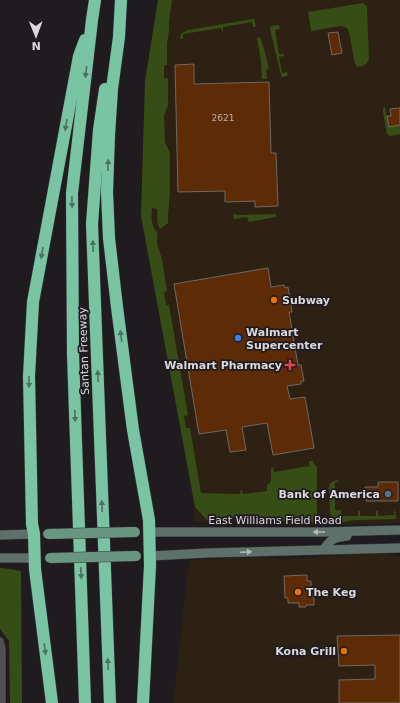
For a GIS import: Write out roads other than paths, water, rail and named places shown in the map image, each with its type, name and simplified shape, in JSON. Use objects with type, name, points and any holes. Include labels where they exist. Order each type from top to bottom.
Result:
[{"type":"highway","name":"Santan Freeway","points":[[85,703],[73,362],[72,193],[92,20],[96,0]]},
{"type":"highway","name":"Santan Freeway","points":[[110,703],[92,224],[100,123],[108,66],[121,0]]},
{"type":"highway","points":[[121,0],[119,37],[112,89],[107,192],[109,238],[117,307],[132,423],[149,520],[150,556],[143,703]]},
{"type":"highway","points":[[52,703],[34,558],[29,376],[34,302],[79,56],[92,20]]},
{"type":"main road","name":"East Williams Field Road","points":[[149,532],[324,532],[400,530]]},
{"type":"main road","points":[[324,549],[330,540],[335,538],[360,535],[372,531]]},
{"type":"main road","points":[[48,534],[135,532]]},
{"type":"main road","points":[[0,536],[34,534]]},
{"type":"main road","points":[[150,556],[324,549],[400,548]]},
{"type":"main road","points":[[50,558],[136,556]]},
{"type":"main road","points":[[0,558],[34,558]]},
{"type":"street","points":[[0,641],[2,649],[2,703]]},
{"type":"place","name":"Subway","points":[[274,300]]},
{"type":"place","name":"Walmart Supercenter","points":[[238,338]]},
{"type":"place","name":"Walmart Pharmacy","points":[[290,365]]},
{"type":"place","name":"Bank of America","points":[[388,494]]},
{"type":"place","name":"The Keg","points":[[298,592]]},
{"type":"place","name":"Kona Grill","points":[[344,651]]}]
